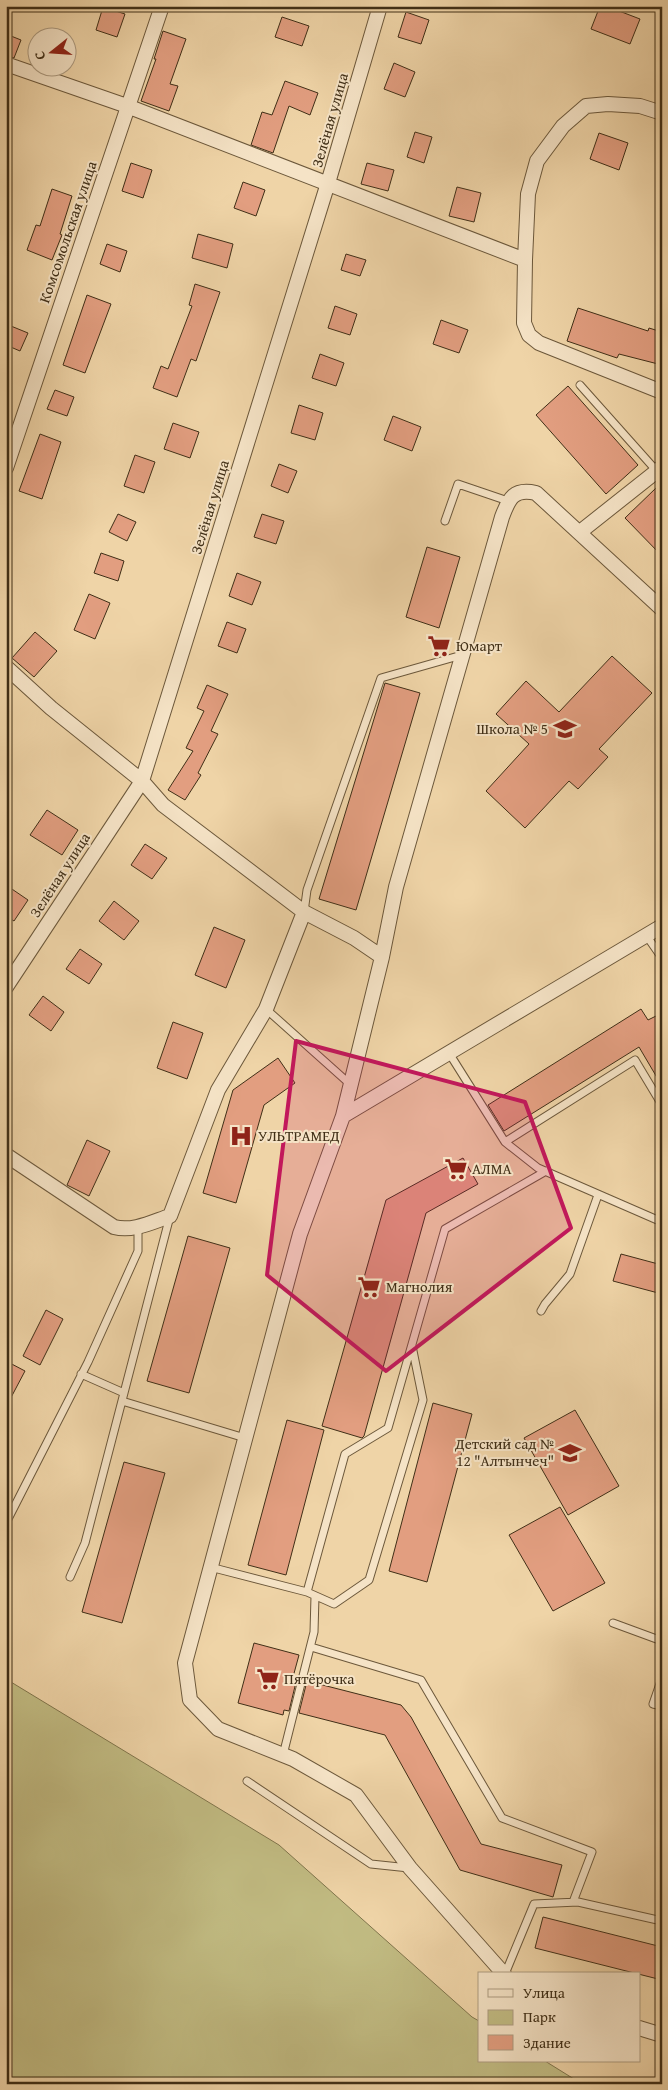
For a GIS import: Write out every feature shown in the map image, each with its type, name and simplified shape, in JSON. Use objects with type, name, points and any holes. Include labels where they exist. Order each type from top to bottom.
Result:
[{"type":"street","name":"Комсомольская улица","points":[[6,468],[162,6]]},
{"type":"street","name":"Зелёная улица","points":[[6,987],[142,781],[328,183],[380,6]]},
{"type":"street","points":[[6,64],[128,106],[525,260]]},
{"type":"street","points":[[662,113],[640,106],[608,104],[586,106],[563,126],[537,160],[528,194],[524,323],[529,334],[539,343],[662,392]]},
{"type":"street","points":[[580,532],[660,472]]},
{"type":"street","points":[[502,1972],[410,1868],[356,1795],[283,1755],[218,1729],[190,1700],[184,1663],[300,1234],[343,1116],[382,957],[396,887],[508,501],[516,493],[525,490],[536,493],[662,609]]},
{"type":"street","points":[[6,667],[51,708],[142,781],[163,804],[304,912],[354,938],[382,957]]},
{"type":"street","points":[[6,1155],[114,1227],[123,1229],[138,1227],[170,1216],[218,1090],[266,1009],[304,912]]},
{"type":"street","points":[[343,1116],[662,926]]},
{"type":"street","points":[[640,2028],[662,2035]]},
{"type":"lane","points":[[580,385],[660,472]]},
{"type":"lane","points":[[445,521],[458,484],[508,501]]},
{"type":"lane","points":[[304,912],[307,890],[381,678],[462,655]]},
{"type":"lane","points":[[646,935],[662,958]]},
{"type":"lane","points":[[266,1009],[351,1085]]},
{"type":"lane","points":[[449,1053],[504,1142],[538,1168],[662,1222]]},
{"type":"lane","points":[[504,1142],[635,1060],[662,1105]]},
{"type":"lane","points":[[307,1592],[346,1454],[388,1428],[445,1229],[546,1171]]},
{"type":"lane","points":[[541,1311],[570,1274],[598,1194]]},
{"type":"lane","points":[[70,1577],[84,1543],[170,1216]]},
{"type":"lane","points":[[6,1523],[81,1374],[138,1251],[138,1227]]},
{"type":"lane","points":[[210,1567],[307,1592],[334,1604],[369,1580],[424,1400],[412,1345]]},
{"type":"lane","points":[[81,1374],[123,1397],[245,1438]]},
{"type":"lane","points":[[283,1755],[311,1647],[314,1632],[315,1596]]},
{"type":"lane","points":[[613,1624],[662,1641]]},
{"type":"lane","points":[[311,1647],[422,1680],[502,1818],[592,1852],[573,1902]]},
{"type":"lane","points":[[662,1678],[653,1704],[662,1706]]},
{"type":"lane","points":[[248,1780],[371,1864],[410,1868]]},
{"type":"lane","points":[[505,1972],[534,1904],[573,1902],[662,1921]]},
{"type":"highlighted area","points":[[296,1041],[525,1102],[571,1228],[386,1371],[267,1275]]},
{"type":"green space","points":[[6,1679],[279,1845],[478,2020],[478,2062],[547,2062],[582,2084],[6,2084]]},
{"type":"building","points":[[600,6],[606,6],[640,19],[630,44],[591,29]]},
{"type":"building","points":[[103,7],[125,14],[117,37],[96,30]]},
{"type":"building","points":[[406,12],[429,20],[421,44],[398,37]]},
{"type":"building","points":[[282,17],[309,26],[302,46],[275,37]]},
{"type":"building","points":[[163,31],[186,39],[170,84],[178,86],[169,111],[141,101],[156,59],[154,59]]},
{"type":"building","points":[[6,34],[21,40],[14,58],[6,55]]},
{"type":"building","points":[[394,63],[415,72],[405,97],[384,89]]},
{"type":"building","points":[[285,81],[318,93],[310,115],[289,106],[273,153],[251,145],[262,112],[272,115]]},
{"type":"building","points":[[415,132],[432,137],[424,163],[407,157]]},
{"type":"building","points":[[599,133],[628,143],[619,170],[590,159]]},
{"type":"building","points":[[131,163],[152,170],[143,198],[122,191]]},
{"type":"building","points":[[367,163],[394,170],[388,191],[361,184]]},
{"type":"building","points":[[243,182],[265,190],[256,216],[234,208]]},
{"type":"building","points":[[457,187],[481,193],[474,222],[449,216]]},
{"type":"building","points":[[52,189],[72,196],[60,234],[62,235],[52,260],[27,250],[36,225],[40,226]]},
{"type":"building","points":[[198,234],[233,244],[227,268],[192,258]]},
{"type":"building","points":[[107,244],[127,251],[120,272],[100,264]]},
{"type":"building","points":[[346,254],[366,260],[360,276],[341,270]]},
{"type":"building","points":[[195,284],[220,292],[196,361],[191,359],[177,397],[153,388],[161,366],[168,369],[192,306],[189,305]]},
{"type":"building","points":[[87,295],[111,304],[85,373],[63,365]]},
{"type":"building","points":[[335,306],[357,314],[350,335],[328,328]]},
{"type":"building","points":[[578,308],[648,331],[649,328],[662,332],[662,365],[619,354],[617,358],[567,341]]},
{"type":"building","points":[[441,320],[468,330],[459,353],[433,344]]},
{"type":"building","points":[[6,324],[28,333],[20,351],[6,345]]},
{"type":"building","points":[[320,354],[344,363],[336,386],[312,378]]},
{"type":"building","points":[[568,386],[638,465],[606,494],[536,415]]},
{"type":"building","points":[[55,390],[74,397],[67,416],[47,409]]},
{"type":"building","points":[[299,405],[323,413],[315,440],[291,433]]},
{"type":"building","points":[[393,416],[421,427],[412,451],[384,440]]},
{"type":"building","points":[[173,423],[199,432],[190,458],[164,449]]},
{"type":"building","points":[[40,434],[61,442],[42,499],[19,491]]},
{"type":"building","points":[[135,455],[155,462],[144,493],[124,486]]},
{"type":"building","points":[[279,464],[297,471],[288,493],[271,486]]},
{"type":"building","points":[[656,488],[662,495],[662,556],[625,518]]},
{"type":"building","points":[[118,514],[136,522],[127,541],[109,532]]},
{"type":"building","points":[[262,514],[284,521],[276,544],[254,537]]},
{"type":"building","points":[[427,547],[460,557],[439,628],[406,617]]},
{"type":"building","points":[[101,553],[124,561],[118,581],[94,573]]},
{"type":"building","points":[[237,573],[261,582],[252,605],[229,596]]},
{"type":"building","points":[[89,594],[110,603],[95,639],[74,630]]},
{"type":"building","points":[[227,622],[246,629],[237,653],[218,646]]},
{"type":"building","points":[[35,632],[57,651],[34,677],[12,658]]},
{"type":"building","name":"Школа № 5","points":[[612,656],[652,693],[599,749],[608,757],[578,789],[569,781],[525,828],[486,791],[529,744],[496,714],[526,681],[559,712]]},
{"type":"building","points":[[385,683],[420,693],[356,910],[319,899]]},
{"type":"building","points":[[207,685],[228,694],[211,731],[218,734],[198,773],[201,775],[185,800],[168,790],[193,751],[186,748],[204,711],[197,708]]},
{"type":"building","points":[[47,810],[78,830],[62,855],[30,835]]},
{"type":"building","points":[[145,844],[167,858],[152,879],[131,865]]},
{"type":"building","points":[[6,885],[28,900],[14,921],[6,916]]},
{"type":"building","points":[[114,901],[139,921],[124,940],[99,921]]},
{"type":"building","points":[[214,927],[245,940],[226,988],[195,975]]},
{"type":"building","points":[[80,949],[102,964],[89,984],[66,969]]},
{"type":"building","points":[[43,996],[64,1012],[51,1031],[29,1015]]},
{"type":"building","points":[[641,1009],[648,1020],[656,1016],[662,1027],[662,1086],[639,1047],[504,1131],[488,1105]]},
{"type":"building","points":[[173,1022],[203,1033],[187,1079],[157,1068]]},
{"type":"building","points":[[278,1058],[295,1083],[264,1105],[236,1203],[203,1193],[233,1090]]},
{"type":"building","points":[[87,1140],[110,1151],[89,1196],[67,1185]]},
{"type":"building","points":[[463,1158],[478,1184],[426,1213],[364,1436],[362,1438],[322,1426],[386,1200]]},
{"type":"building","points":[[188,1236],[230,1248],[189,1393],[147,1381]]},
{"type":"building","points":[[621,1254],[662,1265],[662,1294],[613,1281]]},
{"type":"building","points":[[46,1310],[63,1319],[40,1365],[23,1356]]},
{"type":"building","points":[[6,1361],[25,1371],[6,1407]]},
{"type":"building","points":[[433,1403],[472,1414],[427,1582],[389,1571]]},
{"type":"building","points":[[575,1410],[619,1486],[568,1515],[524,1438]]},
{"type":"building","points":[[287,1420],[324,1430],[286,1575],[248,1565]]},
{"type":"building","points":[[124,1462],[165,1473],[122,1623],[82,1612]]},
{"type":"building","points":[[560,1507],[605,1583],[553,1611],[509,1535]]},
{"type":"building","points":[[254,1643],[299,1655],[293,1677],[297,1678],[289,1711],[284,1710],[283,1715],[238,1703]]},
{"type":"building","points":[[307,1681],[401,1705],[411,1717],[481,1844],[562,1865],[553,1897],[460,1870],[385,1735],[299,1713]]},
{"type":"building","points":[[543,1917],[662,1947],[662,1980],[640,1974],[640,1972],[630,1972],[535,1948]]},
{"type":"place","name":"Юмарт","points":[[439,646]]},
{"type":"place","name":"Школа № 5","points":[[565,729]]},
{"type":"place","name":"УЛЬТРАМЕД","points":[[241,1136]]},
{"type":"place","name":"АЛМА","points":[[456,1169]]},
{"type":"place","name":"Магнолия","points":[[369,1287]]},
{"type":"place","name":"Детский сад № 12 \"Алтынчеч\"","points":[[570,1453]]},
{"type":"place","name":"Пятёрочка","points":[[268,1679]]}]
